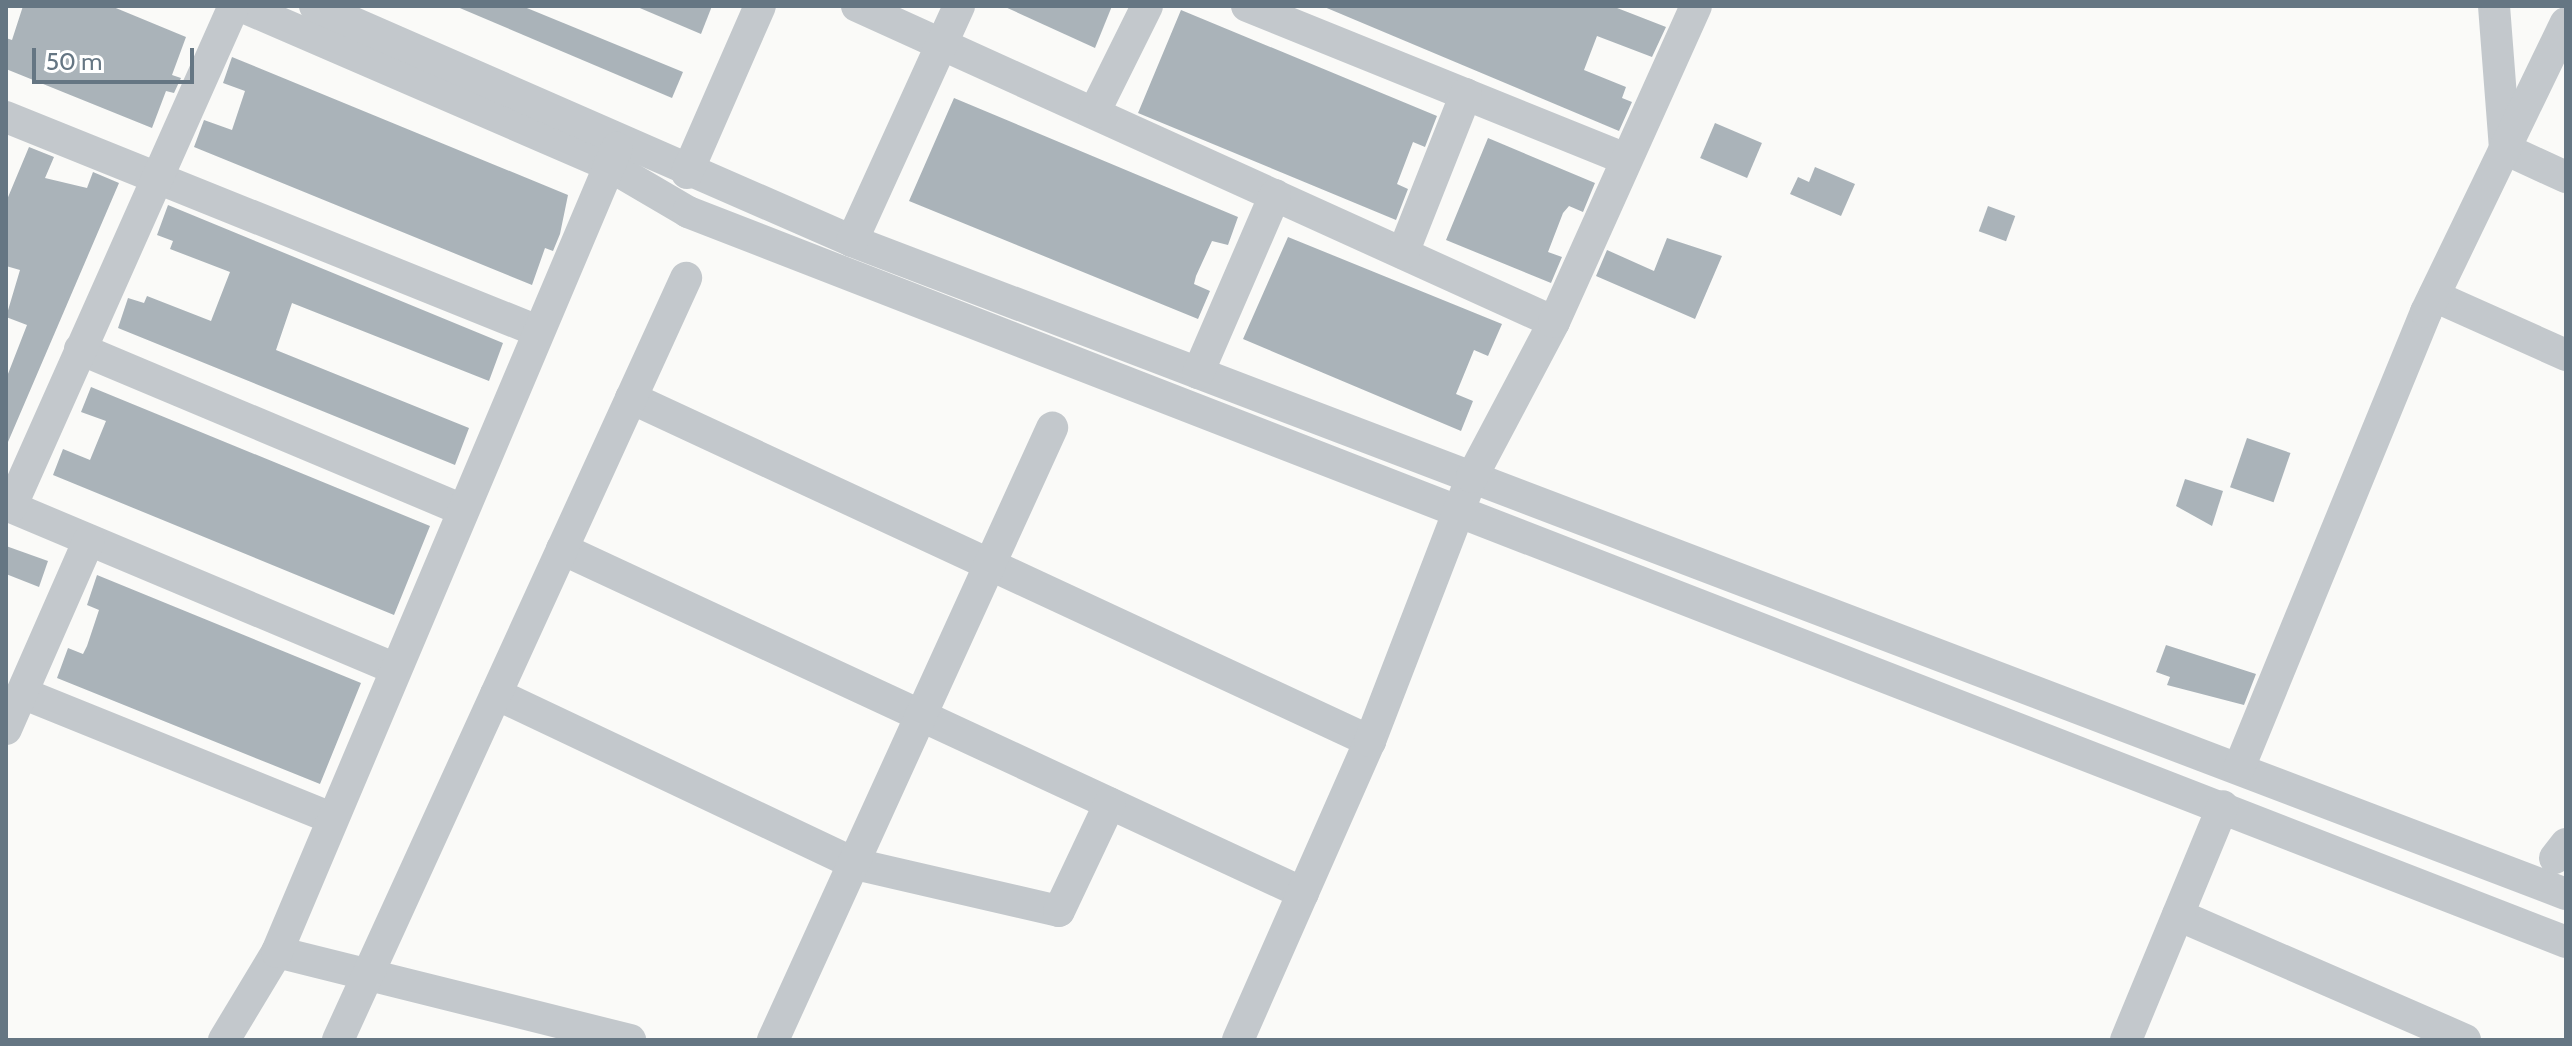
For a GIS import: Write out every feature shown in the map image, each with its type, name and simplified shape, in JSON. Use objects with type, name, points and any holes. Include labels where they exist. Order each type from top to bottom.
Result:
[{"type":"street","points":[[234,6],[8,506],[394,668]]},
{"type":"street","points":[[241,6],[613,155],[687,173],[852,241],[2566,894]]},
{"type":"street","points":[[316,6],[613,155],[688,212],[2223,806],[2566,942]]},
{"type":"street","points":[[687,173],[760,6]]},
{"type":"street","points":[[857,6],[1554,322]]},
{"type":"street","points":[[852,241],[959,6]]},
{"type":"street","points":[[1094,113],[1147,6]]},
{"type":"street","points":[[1247,6],[1625,159]]},
{"type":"street","points":[[2494,6],[2505,149]]},
{"type":"street","points":[[1238,1040],[1370,741],[1472,477],[1554,322],[1689,9]]},
{"type":"street","points":[[2239,768],[2434,296],[2566,23]]},
{"type":"street","points":[[1403,253],[1466,94]]},
{"type":"street","points":[[6,117],[535,330]]},
{"type":"street","points":[[2505,149],[2566,177]]},
{"type":"street","points":[[224,1040],[277,952],[535,330],[613,155]]},
{"type":"street","points":[[1198,373],[1275,195]]},
{"type":"street","points":[[338,1040],[686,278]]},
{"type":"street","points":[[2434,296],[2566,355]]},
{"type":"street","points":[[80,349],[460,509]]},
{"type":"street","points":[[631,398],[1370,741]]},
{"type":"street","points":[[773,1040],[992,566],[1052,428]]},
{"type":"street","points":[[6,729],[89,540]]},
{"type":"street","points":[[562,549],[1303,893]]},
{"type":"street","points":[[22,693],[331,818]]},
{"type":"street","points":[[496,694],[855,864],[1059,911],[1110,803]]},
{"type":"street","points":[[2126,1040],[2223,806]]},
{"type":"street","points":[[2178,915],[2465,1040]]},
{"type":"street","points":[[277,952],[630,1040]]},
{"type":"building","points":[[23,6],[111,6],[186,37],[172,75],[181,78],[174,93],[166,91],[152,128],[6,69],[6,38],[12,40]]},
{"type":"building","points":[[455,6],[522,6],[683,72],[672,98]]},
{"type":"building","points":[[635,6],[712,6],[701,34]]},
{"type":"building","points":[[1003,6],[1112,6],[1095,48]]},
{"type":"building","points":[[1322,6],[1612,6],[1666,27],[1652,57],[1597,36],[1584,70],[1626,87],[1622,98],[1632,102],[1619,131]]},
{"type":"building","points":[[1181,10],[1437,116],[1425,147],[1413,142],[1397,184],[1408,189],[1396,220],[1138,113]]},
{"type":"building","points":[[232,57],[568,195],[560,234],[553,251],[545,248],[532,285],[194,147],[204,120],[232,130],[245,91],[223,83]]},
{"type":"building","points":[[954,98],[1238,217],[1228,245],[1212,241],[1196,276],[1194,284],[1210,291],[1198,319],[909,201]]},
{"type":"building","points":[[1715,123],[1762,143],[1747,178],[1700,158]]},
{"type":"building","points":[[1488,138],[1595,183],[1583,212],[1569,206],[1563,213],[1548,252],[1562,257],[1551,283],[1446,240]]},
{"type":"building","points":[[29,147],[54,157],[45,178],[87,188],[93,172],[119,183],[8,442],[6,379],[27,325],[6,317],[20,270],[6,266],[6,202]]},
{"type":"building","points":[[1815,167],[1855,184],[1841,216],[1790,194],[1798,177],[1809,182]]},
{"type":"building","points":[[168,205],[503,343],[489,381],[292,303],[276,350],[469,428],[455,465],[118,328],[128,298],[144,303],[147,296],[211,321],[230,272],[170,249],[173,241],[157,235]]},
{"type":"building","points":[[1988,206],[2015,216],[2006,241],[1979,231]]},
{"type":"building","points":[[1288,237],[1502,324],[1488,356],[1474,350],[1456,394],[1473,401],[1461,431],[1243,339]]},
{"type":"building","points":[[1667,238],[1722,256],[1695,319],[1596,276],[1607,250],[1654,271]]},
{"type":"building","points":[[91,387],[430,526],[394,615],[53,475],[63,449],[90,460],[106,421],[81,412]]},
{"type":"building","points":[[2247,438],[2290,453],[2274,502],[2230,487]]},
{"type":"building","points":[[2185,479],[2223,491],[2212,526],[2176,506]]},
{"type":"building","points":[[6,546],[48,561],[39,587],[6,574]]},
{"type":"building","points":[[97,575],[361,683],[320,784],[57,678],[68,648],[83,654],[87,646],[99,610],[87,605]]},
{"type":"building","points":[[2166,645],[2256,674],[2244,705],[2167,685],[2170,677],[2156,672]]}]
